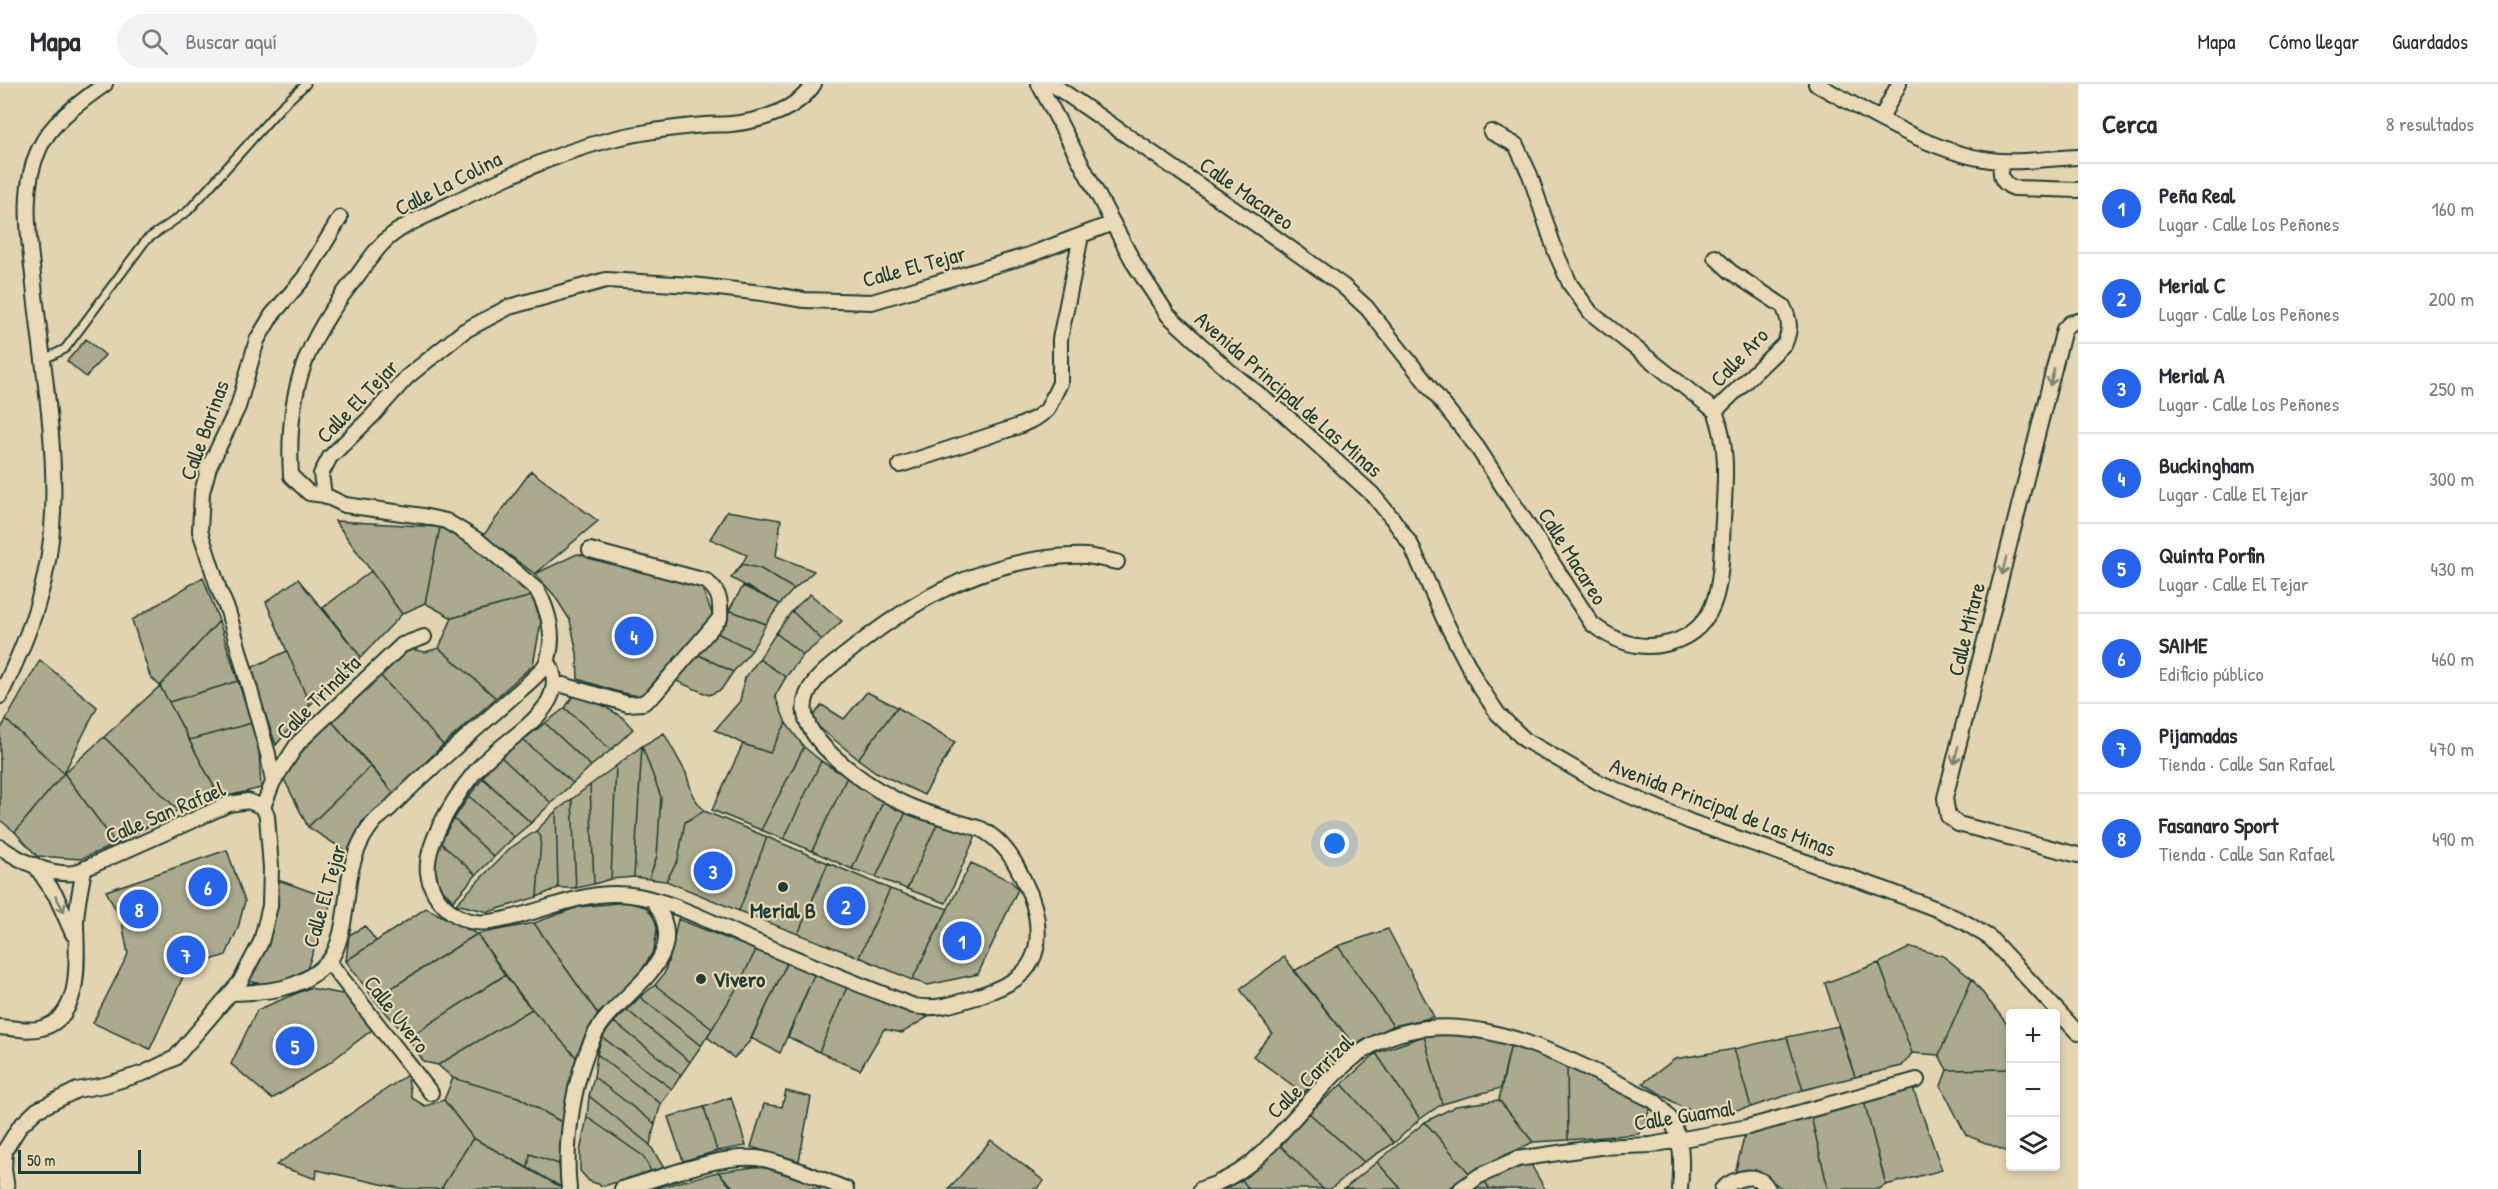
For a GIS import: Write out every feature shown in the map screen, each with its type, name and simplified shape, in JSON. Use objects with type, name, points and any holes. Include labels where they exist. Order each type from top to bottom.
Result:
[{"type":"street","points":[[0,696],[34,621],[51,542],[53,512],[51,446],[28,227],[31,172],[40,146],[48,133],[81,102],[105,84]]},
{"type":"street","name":"Calle La Colina","points":[[324,495],[309,493],[291,476],[289,441],[300,374],[313,340],[343,293],[384,242],[425,216],[544,160],[637,134],[706,124],[732,124],[781,112],[808,93],[814,84]]},
{"type":"street","name":"Avenida Principal de Las Minas","points":[[1039,84],[1135,266],[1168,315],[1220,363],[1284,414],[1372,494],[1411,545],[1444,619],[1478,684],[1498,714],[1525,740],[1598,782],[1691,822],[1881,888],[1966,923],[1990,938],[2078,1033]]},
{"type":"street","name":"Calle Macareo","points":[[1052,84],[1273,236],[1343,286],[1367,308],[1477,447],[1538,537],[1592,624],[1618,640],[1652,646],[1672,643],[1689,636],[1701,626],[1710,611],[1720,580],[1726,473],[1725,449],[1720,425],[1714,411]]},
{"type":"street","points":[[1816,84],[1952,151],[2001,161],[2078,157]]},
{"type":"street","points":[[1881,118],[1899,84]]},
{"type":"street","points":[[1491,132],[1516,145],[1530,175],[1556,254],[1570,284],[1591,313],[1714,411]]},
{"type":"street","points":[[2001,161],[2002,180],[2005,185],[2014,188],[2078,190]]},
{"type":"street","name":"Calle Barinas","points":[[273,782],[268,754],[228,611],[200,531],[202,492],[208,467],[238,407],[257,340],[272,315],[304,278],[340,218]]},
{"type":"street","name":"Calle El Tejar","points":[[324,495],[321,474],[330,457],[372,416],[407,377],[464,332],[509,307],[606,280],[692,285],[804,300],[872,302],[1029,255],[1113,223]]},
{"type":"street","points":[[900,465],[1019,426],[1047,410],[1060,383],[1060,339],[1081,236]]},
{"type":"street","name":"Calle Aro","points":[[1714,411],[1785,343],[1790,332],[1783,306],[1731,272],[1715,257]]},
{"type":"street","name":"Calle Mitare","points":[[2074,322],[2064,329],[1945,798],[1948,816],[1958,824],[2078,855]]},
{"type":"street","points":[[324,495],[345,505],[423,516],[461,529],[479,541],[537,590],[548,610],[551,640],[548,662],[554,672],[556,683],[554,691],[531,722],[485,761],[459,795],[430,850],[428,870],[435,894],[454,915],[471,922],[488,923],[591,896],[616,894],[653,900],[914,1006],[930,1009],[946,1007],[1001,988],[1024,972],[1034,957],[1038,941],[1036,911],[1032,896],[1005,846],[995,836],[892,798],[824,747],[809,728],[805,715],[806,695],[830,666],[888,621],[967,578],[1023,562],[1068,556],[1087,556],[1117,562]]},
{"type":"street","points":[[556,683],[628,704],[643,703],[654,695],[720,618],[721,601],[715,588],[706,581],[590,550]]},
{"type":"street","name":"Calle Trinalta","points":[[263,807],[273,782],[298,743],[402,645],[424,637]]},
{"type":"street","name":"Calle El Tejar","points":[[231,993],[269,992],[307,981],[329,962],[335,951],[340,932],[351,871],[359,845],[374,822],[425,772],[530,681],[548,662]]},
{"type":"street","name":"Calle San Rafael","points":[[0,847],[61,875],[84,870],[229,804],[248,801],[263,807]]},
{"type":"street","points":[[7,1189],[4,1169],[5,1150],[20,1126],[37,1110],[77,1090],[105,1085],[144,1073],[175,1058],[240,982],[261,942],[270,906],[271,868],[267,816],[263,807]]},
{"type":"street","points":[[35,865],[67,917],[78,947]]},
{"type":"street","points":[[0,1027],[29,1030],[41,1028],[55,1022],[64,1011],[78,974],[78,900],[84,870]]},
{"type":"street","points":[[569,1189],[571,1122],[574,1101],[594,1035],[606,1017],[643,984],[664,945],[666,924],[653,900]]},
{"type":"street","name":"Calle Uvero","points":[[329,962],[431,1093]]},
{"type":"street","name":"Calle Carrizal","points":[[1202,1189],[1226,1180],[1252,1163],[1308,1103],[1363,1052],[1387,1039],[1438,1028],[1478,1030],[1520,1039],[1654,1101],[1668,1112],[1678,1139],[1682,1162],[1680,1189]]},
{"type":"street","name":"Calle Guamal","points":[[1461,1189],[1479,1176],[1517,1159],[1599,1147],[1651,1144],[1748,1126],[1917,1080]]},
{"type":"street","points":[[622,1189],[718,1161],[749,1158],[764,1160],[846,1189]]},
{"type":"street","points":[[1722,1189],[1745,1177],[1765,1183],[1767,1189]]},
{"type":"lane","points":[[42,360],[65,349],[146,240],[188,211],[281,108],[306,84]]},
{"type":"building","points":[[86,339],[105,355],[86,377],[67,361]]},
{"type":"building","points":[[531,471],[598,521],[535,574],[483,536]]},
{"type":"building","points":[[727,511],[781,520],[776,556],[814,571],[794,589],[761,569],[742,564],[747,555],[710,539]]},
{"type":"building","points":[[335,521],[440,527],[425,603],[402,614]]},
{"type":"building","points":[[440,527],[458,533],[532,596],[452,618],[425,603]]},
{"type":"building","points":[[577,554],[700,583],[713,616],[641,697],[578,679],[577,653],[570,620],[554,595],[535,574]]},
{"type":"building","points":[[742,564],[761,569],[794,589],[780,604],[731,578]]},
{"type":"building","points":[[371,571],[402,614],[361,657],[323,608]]},
{"type":"building","points":[[203,577],[219,621],[160,686],[150,676],[132,620]]},
{"type":"building","points":[[298,579],[361,657],[310,705],[266,602]]},
{"type":"building","points":[[743,586],[780,604],[766,624],[729,610]]},
{"type":"building","points":[[810,594],[842,621],[822,640],[792,611]]},
{"type":"building","points":[[532,596],[541,622],[533,665],[496,698],[439,648],[452,618]]},
{"type":"building","points":[[729,610],[766,624],[752,650],[717,633]]},
{"type":"building","points":[[792,611],[822,640],[803,655],[776,633]]},
{"type":"building","points":[[219,621],[238,681],[169,702],[160,686]]},
{"type":"building","points":[[717,633],[752,650],[733,672],[697,654]]},
{"type":"building","points":[[776,633],[803,655],[786,677],[759,659]]},
{"type":"building","points":[[406,648],[425,652],[439,648],[496,698],[443,745],[379,674]]},
{"type":"building","points":[[287,651],[310,705],[276,745],[249,669]]},
{"type":"building","points":[[697,654],[733,672],[721,690],[709,695],[674,680]]},
{"type":"building","points":[[759,659],[786,677],[775,696],[786,723],[770,753],[743,744],[715,730],[740,701],[745,678]]},
{"type":"building","points":[[40,660],[97,707],[64,773],[6,720]]},
{"type":"building","points":[[379,674],[443,745],[394,794],[330,719]]},
{"type":"building","points":[[238,681],[252,723],[189,740],[169,702]]},
{"type":"building","points":[[160,686],[220,798],[178,810],[104,737]]},
{"type":"building","points":[[867,692],[897,707],[858,759],[810,720],[822,705],[844,719]]},
{"type":"building","points":[[575,693],[594,700],[622,717],[633,729],[611,750],[565,708]]},
{"type":"building","points":[[897,707],[955,742],[924,795],[876,772],[858,759]]},
{"type":"building","points":[[565,708],[611,750],[591,766],[545,723]]},
{"type":"building","points":[[330,719],[371,766],[308,827],[282,775]]},
{"type":"building","points":[[6,720],[64,773],[15,832],[0,820],[0,730]]},
{"type":"building","points":[[252,723],[259,751],[261,788],[220,798],[189,740]]},
{"type":"building","points":[[545,723],[591,766],[573,783],[523,740]]},
{"type":"building","points":[[786,723],[804,747],[761,830],[712,810],[743,744],[770,753]]},
{"type":"building","points":[[664,733],[686,773],[693,796],[704,811],[685,822],[678,860],[666,881],[649,879],[657,856],[661,797],[642,746]]},
{"type":"building","points":[[104,737],[178,810],[116,844],[64,773]]},
{"type":"building","points":[[523,740],[573,783],[551,803],[501,757]]},
{"type":"building","points":[[642,746],[661,797],[657,856],[649,879],[634,877]]},
{"type":"building","points":[[642,746],[634,877],[611,879],[616,766]]},
{"type":"building","points":[[804,747],[821,761],[784,839],[761,830]]},
{"type":"building","points":[[501,757],[551,803],[531,823],[483,778],[489,767]]},
{"type":"building","points":[[821,761],[847,777],[812,851],[784,839]]},
{"type":"building","points":[[371,766],[394,794],[362,822],[347,852],[308,827]]},
{"type":"building","points":[[616,766],[611,879],[594,884],[590,785]]},
{"type":"building","points":[[64,773],[116,844],[81,859],[37,856],[15,832]]},
{"type":"building","points":[[847,777],[884,800],[852,869],[812,851]]},
{"type":"building","points":[[483,778],[531,823],[514,837],[469,796]]},
{"type":"building","points":[[590,785],[594,884],[576,888],[572,799]]},
{"type":"building","points":[[469,796],[514,837],[494,857],[454,819]]},
{"type":"building","points":[[572,799],[576,888],[558,888],[556,811]]},
{"type":"building","points":[[884,800],[908,808],[876,877],[852,869]]},
{"type":"building","points":[[908,808],[939,820],[907,889],[876,877]]},
{"type":"building","points":[[556,811],[558,888],[537,897],[541,837],[536,831]]},
{"type":"building","points":[[704,811],[767,837],[739,911],[666,881],[678,860],[685,822]]},
{"type":"building","points":[[454,819],[494,857],[476,875],[439,841]]},
{"type":"building","points":[[939,820],[977,833],[946,903],[907,889]]},
{"type":"building","points":[[536,831],[541,837],[537,897],[488,912],[456,904],[509,849]]},
{"type":"building","name":"Merial B","points":[[767,837],[828,863],[798,934],[739,911]]},
{"type":"building","points":[[439,841],[476,875],[453,901],[438,884],[433,870],[434,852]]},
{"type":"building","points":[[227,850],[245,901],[238,928],[226,955],[187,968],[150,1049],[93,1023],[128,954],[122,922],[106,891]]},
{"type":"building","points":[[828,863],[890,889],[859,957],[798,934]]},
{"type":"building","points":[[971,863],[1011,881],[1018,889],[978,974],[928,985],[912,980]]},
{"type":"building","points":[[278,880],[332,899],[307,969],[286,980],[262,984],[248,981],[273,916]]},
{"type":"building","points":[[890,889],[948,909],[912,980],[859,957]]},
{"type":"building","points":[[627,902],[646,907],[658,923],[654,950],[637,978],[598,1014],[534,923],[578,907]]},
{"type":"building","points":[[426,908],[477,934],[374,999],[346,961]]},
{"type":"building","name":"Vivero","points":[[678,919],[756,950],[712,1029],[655,985],[664,974]]},
{"type":"building","points":[[534,923],[598,1014],[584,1038],[577,1058],[522,998],[477,934]]},
{"type":"building","points":[[365,926],[376,941],[346,961],[349,935]]},
{"type":"building","points":[[1388,929],[1434,1017],[1393,1026],[1338,946]]},
{"type":"building","points":[[477,934],[505,975],[408,1038],[374,999]]},
{"type":"building","points":[[1338,946],[1393,1026],[1354,1045],[1294,971]]},
{"type":"building","points":[[1911,947],[1943,956],[1972,979],[1939,1055],[1912,1053],[1879,963]]},
{"type":"building","points":[[756,950],[787,963],[750,1041],[734,1058],[707,1037],[738,986]]},
{"type":"building","points":[[1284,957],[1354,1045],[1303,1093],[1253,1056],[1272,1033],[1240,989]]},
{"type":"building","points":[[787,963],[814,975],[780,1053],[751,1038]]},
{"type":"building","points":[[1879,963],[1912,1053],[1902,1066],[1855,1077],[1825,983]]},
{"type":"building","points":[[505,975],[532,1009],[438,1065],[424,1062],[408,1038]]},
{"type":"building","points":[[814,975],[847,987],[819,1052],[788,1037]]},
{"type":"building","points":[[1972,979],[2006,1023],[2006,1069],[1947,1070],[1939,1055]]},
{"type":"building","points":[[655,985],[712,1029],[701,1046],[640,997]]},
{"type":"building","points":[[847,987],[928,1017],[902,1033],[884,1029],[860,1070],[819,1052]]},
{"type":"building","points":[[309,988],[348,995],[373,1029],[329,1063],[272,1099],[231,1064],[257,1010]]},
{"type":"building","points":[[640,997],[701,1046],[690,1062],[627,1010]]},
{"type":"building","points":[[532,1009],[577,1058],[565,1124],[518,1097],[453,1078],[438,1065]]},
{"type":"building","points":[[627,1010],[690,1062],[681,1075],[614,1022]]},
{"type":"building","points":[[614,1022],[681,1075],[672,1089],[602,1037]]},
{"type":"building","points":[[1838,1026],[1855,1077],[1803,1090],[1787,1037]]},
{"type":"building","points":[[1470,1034],[1511,1043],[1501,1088],[1442,1104],[1424,1036]]},
{"type":"building","points":[[1424,1036],[1442,1104],[1420,1119],[1376,1053]]},
{"type":"building","points":[[602,1037],[672,1089],[661,1104],[597,1054]]},
{"type":"building","points":[[1787,1037],[1803,1090],[1751,1107],[1734,1049]]},
{"type":"building","points":[[1511,1043],[1567,1064],[1568,1140],[1533,1142],[1499,1100]]},
{"type":"building","points":[[1734,1049],[1751,1107],[1714,1114],[1683,1108],[1643,1083],[1675,1059]]},
{"type":"building","points":[[1376,1053],[1420,1119],[1394,1143],[1342,1084]]},
{"type":"building","points":[[597,1054],[661,1104],[655,1124],[594,1077]]},
{"type":"building","points":[[1567,1064],[1651,1107],[1639,1134],[1568,1140]]},
{"type":"building","points":[[2006,1069],[2006,1151],[1966,1135],[1941,1086],[1947,1070]]},
{"type":"building","points":[[407,1075],[412,1098],[425,1106],[444,1100],[473,1138],[441,1189],[404,1189],[317,1170],[316,1179],[276,1165]]},
{"type":"building","points":[[594,1077],[655,1124],[650,1145],[589,1096]]},
{"type":"building","points":[[453,1078],[518,1097],[565,1124],[559,1164],[530,1154],[528,1168],[473,1138],[444,1100]]},
{"type":"building","points":[[1342,1084],[1394,1143],[1364,1162],[1309,1113]]},
{"type":"building","points":[[1913,1088],[1942,1170],[1886,1185],[1864,1101]]},
{"type":"building","points":[[786,1091],[811,1097],[799,1161],[751,1147],[764,1104],[782,1107]]},
{"type":"building","points":[[589,1096],[650,1145],[664,1168],[651,1171],[643,1156],[587,1117]]},
{"type":"building","points":[[731,1097],[746,1146],[717,1151],[704,1107]]},
{"type":"building","points":[[1499,1100],[1533,1142],[1470,1174],[1425,1122],[1456,1106]]},
{"type":"building","points":[[1864,1101],[1886,1185],[1879,1189],[1828,1189],[1811,1116]]},
{"type":"building","points":[[704,1107],[717,1151],[683,1161],[668,1117]]},
{"type":"building","points":[[1309,1113],[1364,1162],[1330,1189],[1323,1189],[1280,1145]]},
{"type":"building","points":[[1811,1116],[1828,1189],[1783,1189],[1769,1179],[1735,1173],[1745,1134]]},
{"type":"building","points":[[587,1117],[643,1156],[651,1171],[604,1186],[589,1181],[580,1171],[580,1152]]},
{"type":"building","points":[[1425,1122],[1470,1174],[1448,1189],[1401,1189],[1377,1162]]},
{"type":"building","points":[[473,1138],[561,1187],[561,1189],[441,1189]]},
{"type":"building","points":[[991,1140],[1044,1181],[1036,1189],[949,1189]]},
{"type":"building","points":[[1280,1145],[1323,1189],[1249,1189],[1242,1180]]},
{"type":"building","points":[[530,1154],[559,1164],[561,1187],[528,1168]]},
{"type":"building","points":[[1377,1162],[1401,1189],[1344,1189]]},
{"type":"building","points":[[1530,1163],[1545,1189],[1490,1189],[1484,1181]]},
{"type":"building","points":[[761,1166],[829,1189],[735,1189],[718,1172]]},
{"type":"building","points":[[718,1172],[733,1189],[656,1189],[656,1188]]},
{"type":"building","points":[[1242,1180],[1249,1189],[1221,1189]]},
{"type":"building","points":[[1484,1181],[1490,1189],[1474,1189]]},
{"type":"place","name":"Buckingham","points":[[634,636]]},
{"type":"place","name":"Merial A","points":[[713,871]]},
{"type":"place","name":"SAIME","points":[[208,887]]},
{"type":"place","name":"Merial B","points":[[783,887]]},
{"type":"place","name":"Merial C","points":[[846,906]]},
{"type":"place","name":"Fasanaro Sport","points":[[139,909]]},
{"type":"place","name":"Peña Real","points":[[962,941]]},
{"type":"place","name":"Pijamadas","points":[[186,955]]},
{"type":"place","name":"Vivero","points":[[701,979]]},
{"type":"place","name":"Quinta Porfin","points":[[295,1046]]}]
